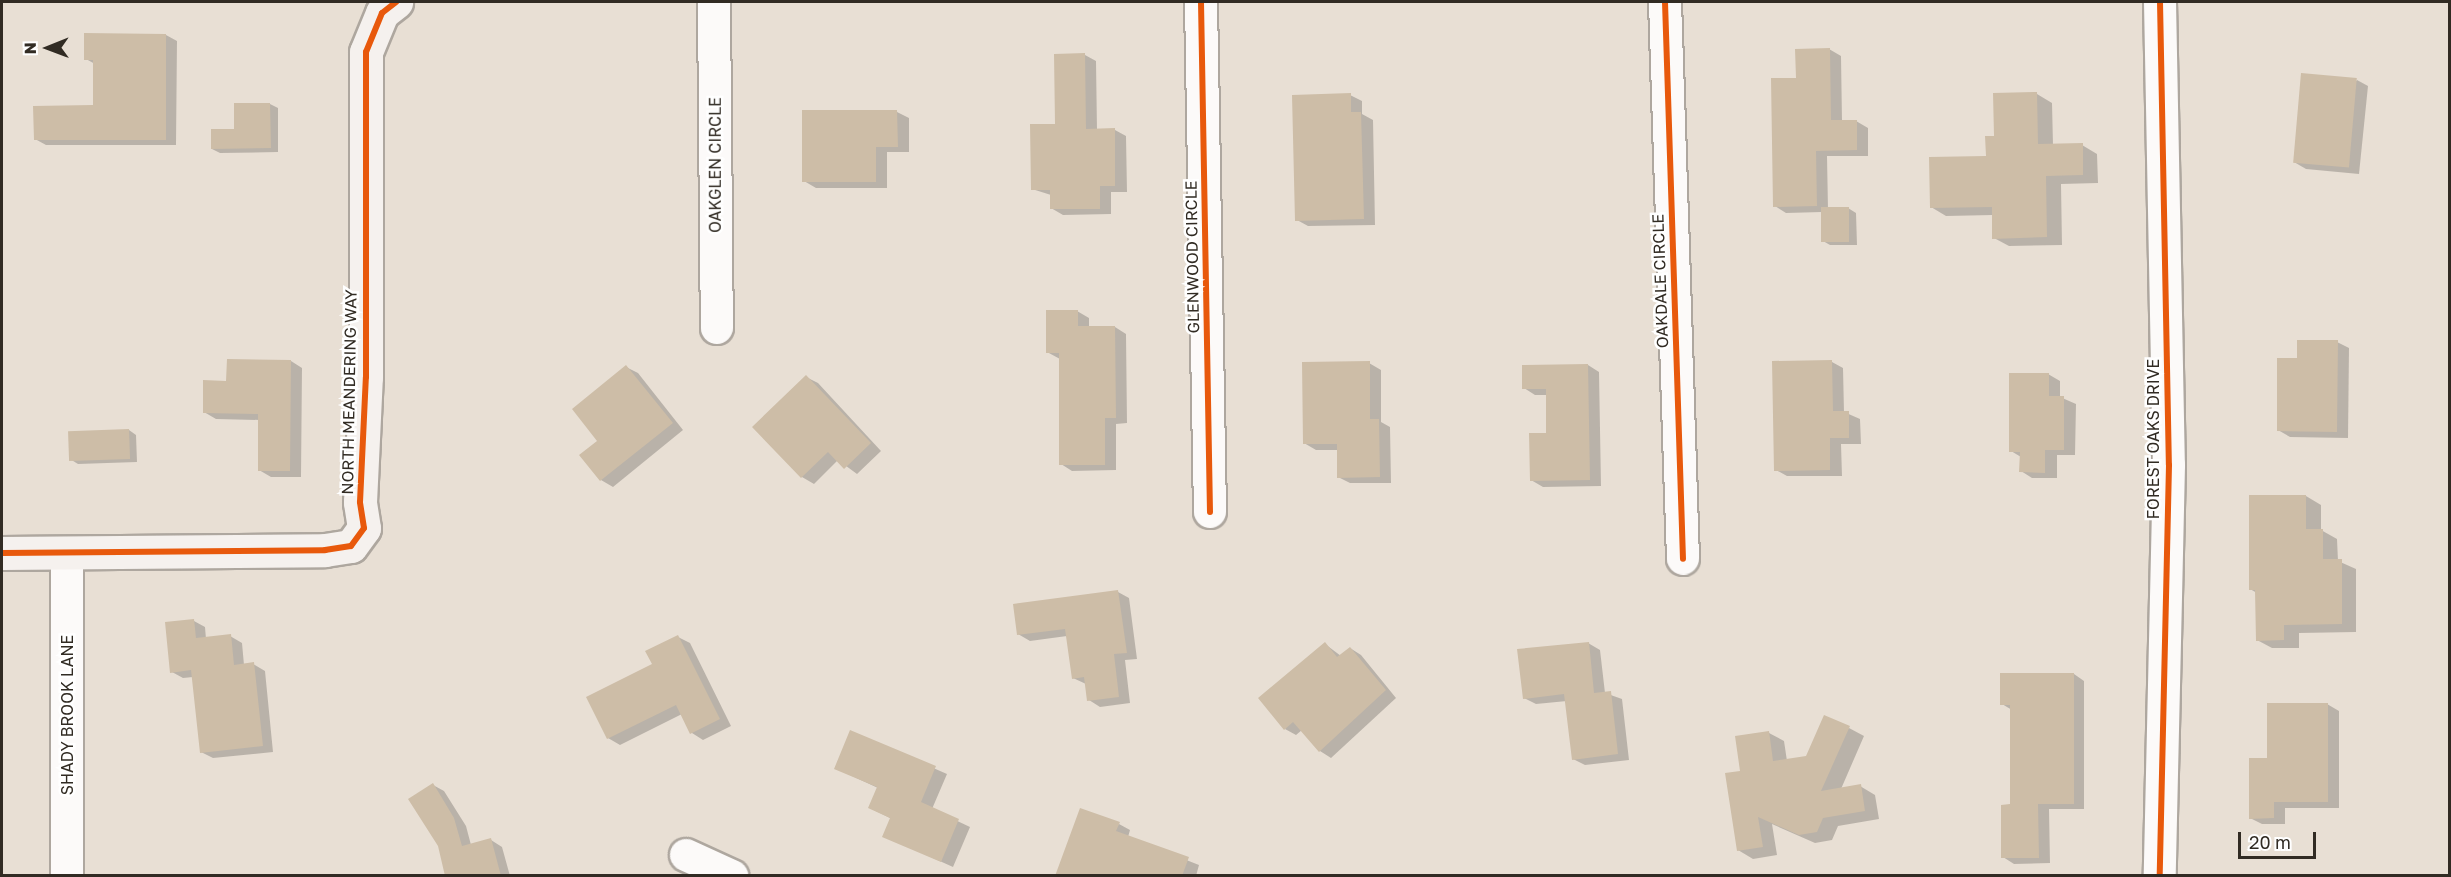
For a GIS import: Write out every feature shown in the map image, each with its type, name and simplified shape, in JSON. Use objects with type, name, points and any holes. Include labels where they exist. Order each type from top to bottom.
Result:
[{"type":"street","name":"NORTH MEANDERING WAY","points":[[2,553],[67,555],[325,550],[351,546],[364,528],[360,502],[366,377],[366,52],[382,14],[396,2]]},
{"type":"street","name":"OAKGLEN CIRCLE","points":[[714,2],[717,328]]},
{"type":"street","name":"GLENWOOD CIRCLE","points":[[1201,2],[1210,512]]},
{"type":"street","name":"OAKDALE CIRCLE","points":[[1665,2],[1683,559]]},
{"type":"street","name":"FOREST OAKS DRIVE","points":[[2160,2],[2169,465],[2160,876]]},
{"type":"street","name":"SHADY BROOK LANE","points":[[67,555],[67,876]]},
{"type":"street","points":[[686,855],[732,876]]},
{"type":"building","points":[[84,33],[166,34],[166,140],[34,140],[33,106],[93,105],[93,60],[84,60]]},
{"type":"building","points":[[1830,48],[1831,120],[1857,120],[1857,150],[1816,151],[1817,206],[1773,207],[1771,78],[1796,78],[1795,49]]},
{"type":"building","points":[[1085,53],[1086,129],[1115,128],[1115,186],[1100,186],[1100,209],[1050,209],[1050,190],[1031,190],[1030,124],[1055,124],[1054,54]]},
{"type":"building","points":[[2301,73],[2357,78],[2349,168],[2293,163]]},
{"type":"building","points":[[2037,92],[2038,144],[2083,143],[2083,175],[2046,176],[2047,237],[1992,239],[1992,207],[1930,208],[1929,157],[1986,156],[1985,136],[1994,136],[1993,93]]},
{"type":"building","points":[[1351,93],[1351,112],[1361,112],[1364,219],[1295,221],[1292,95]]},
{"type":"building","points":[[234,103],[270,103],[271,148],[211,149],[211,129],[234,129]]},
{"type":"building","points":[[802,110],[897,110],[898,147],[876,147],[876,182],[802,182]]},
{"type":"building","points":[[1821,207],[1849,207],[1849,242],[1821,242]]},
{"type":"building","points":[[1046,310],[1078,310],[1078,326],[1115,326],[1116,418],[1105,418],[1105,465],[1059,465],[1059,353],[1046,353]]},
{"type":"building","points":[[2297,340],[2338,340],[2337,432],[2277,431],[2277,358],[2297,358]]},
{"type":"building","points":[[227,359],[291,360],[290,471],[258,471],[258,414],[203,413],[203,380],[226,381]]},
{"type":"building","points":[[1832,360],[1833,411],[1849,411],[1849,438],[1830,438],[1830,470],[1774,471],[1772,361]]},
{"type":"building","points":[[1370,361],[1370,419],[1379,419],[1380,477],[1337,478],[1337,444],[1303,444],[1302,362]]},
{"type":"building","points":[[1588,364],[1590,480],[1530,481],[1529,433],[1546,433],[1546,389],[1522,389],[1522,365]]},
{"type":"building","points":[[626,365],[673,423],[600,481],[579,455],[597,441],[572,409]]},
{"type":"building","points":[[2009,373],[2049,373],[2049,396],[2064,396],[2064,450],[2045,450],[2045,473],[2019,472],[2020,452],[2009,452]]},
{"type":"building","points":[[806,375],[871,443],[844,469],[828,452],[801,478],[752,427]]},
{"type":"building","points":[[129,429],[130,459],[69,461],[68,431]]},
{"type":"building","points":[[2249,495],[2306,495],[2306,529],[2323,529],[2323,559],[2342,559],[2342,624],[2284,625],[2284,640],[2256,641],[2255,590],[2249,590]]},
{"type":"building","points":[[1118,590],[1127,653],[1114,654],[1119,697],[1087,701],[1084,677],[1072,679],[1065,629],[1017,635],[1013,604]]},
{"type":"building","points":[[194,619],[196,638],[231,634],[234,665],[254,662],[263,746],[200,753],[191,670],[170,673],[165,622]]},
{"type":"building","points":[[678,635],[720,719],[690,734],[676,705],[607,739],[586,697],[652,664],[645,651]]},
{"type":"building","points":[[1325,642],[1337,657],[1350,647],[1386,690],[1319,752],[1293,722],[1284,730],[1258,698]]},
{"type":"building","points":[[1589,642],[1594,693],[1611,691],[1618,754],[1572,760],[1564,694],[1523,699],[1517,649]]},
{"type":"building","points":[[2000,673],[2074,673],[2074,804],[2038,804],[2039,858],[2001,858],[2001,805],[2010,804],[2010,705],[2000,705]]},
{"type":"building","points":[[2267,703],[2328,703],[2328,802],[2274,802],[2274,818],[2249,819],[2249,758],[2267,758]]},
{"type":"building","points":[[1824,715],[1850,726],[1821,791],[1861,784],[1865,811],[1823,818],[1817,832],[1799,835],[1758,817],[1763,847],[1737,851],[1725,773],[1740,771],[1735,736],[1769,731],[1773,761],[1806,756]]},
{"type":"building","points":[[850,730],[936,766],[921,802],[959,819],[941,862],[882,837],[890,818],[868,808],[877,787],[834,769]]},
{"type":"building","points":[[433,783],[454,818],[462,846],[491,838],[501,876],[445,876],[438,846],[408,799]]},
{"type":"building","points":[[1080,808],[1120,822],[1116,831],[1189,857],[1182,876],[1055,876]]},
{"type":"cycle path","points":[[2,553],[325,550],[351,546],[364,528],[360,502],[366,377],[366,52],[382,13],[396,2]]},
{"type":"cycle path","points":[[1201,2],[1210,512]]},
{"type":"cycle path","points":[[1665,2],[1683,559]]},
{"type":"cycle path","points":[[2160,2],[2169,465],[2160,876]]}]
